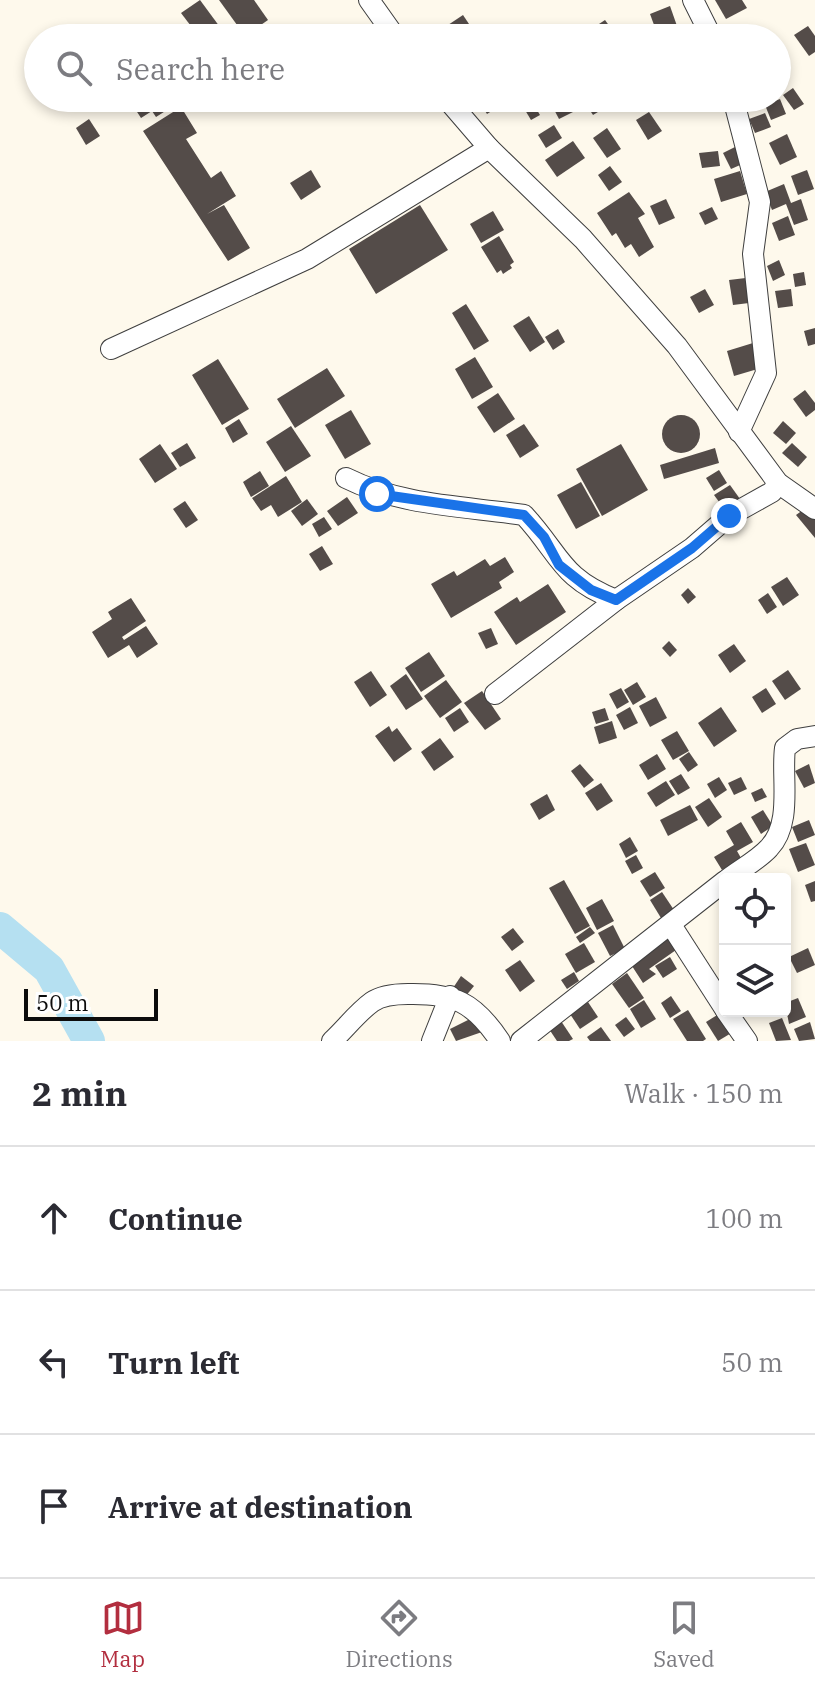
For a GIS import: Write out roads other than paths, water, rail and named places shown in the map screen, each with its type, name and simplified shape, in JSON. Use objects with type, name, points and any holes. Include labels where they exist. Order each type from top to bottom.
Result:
[{"type":"street","points":[[369,0],[386,24]]},
{"type":"street","points":[[693,0],[705,24]]},
{"type":"street","points":[[458,112],[489,148],[583,239],[677,346],[778,483],[815,509]]},
{"type":"street","points":[[737,112],[760,202],[753,254],[766,373],[739,432]]},
{"type":"street","points":[[111,349],[307,259],[489,148]]},
{"type":"street","points":[[346,478],[377,494],[401,500],[524,515],[544,537],[559,565],[591,590],[616,600]]},
{"type":"street","points":[[495,694],[616,600],[692,548],[729,516],[772,492],[778,483]]},
{"type":"street","points":[[735,873],[770,847],[784,809],[785,748],[797,739],[815,736]]},
{"type":"street","points":[[521,1041],[719,886]]},
{"type":"street","points":[[671,925],[719,999]]},
{"type":"street","points":[[332,1041],[373,1001],[392,994],[450,996],[472,1007],[500,1041]]},
{"type":"street","points":[[432,1041],[450,996]]},
{"type":"street","points":[[731,1017],[747,1041]]},
{"type":"waterway","points":[[0,928],[49,969],[89,1041]]}]
